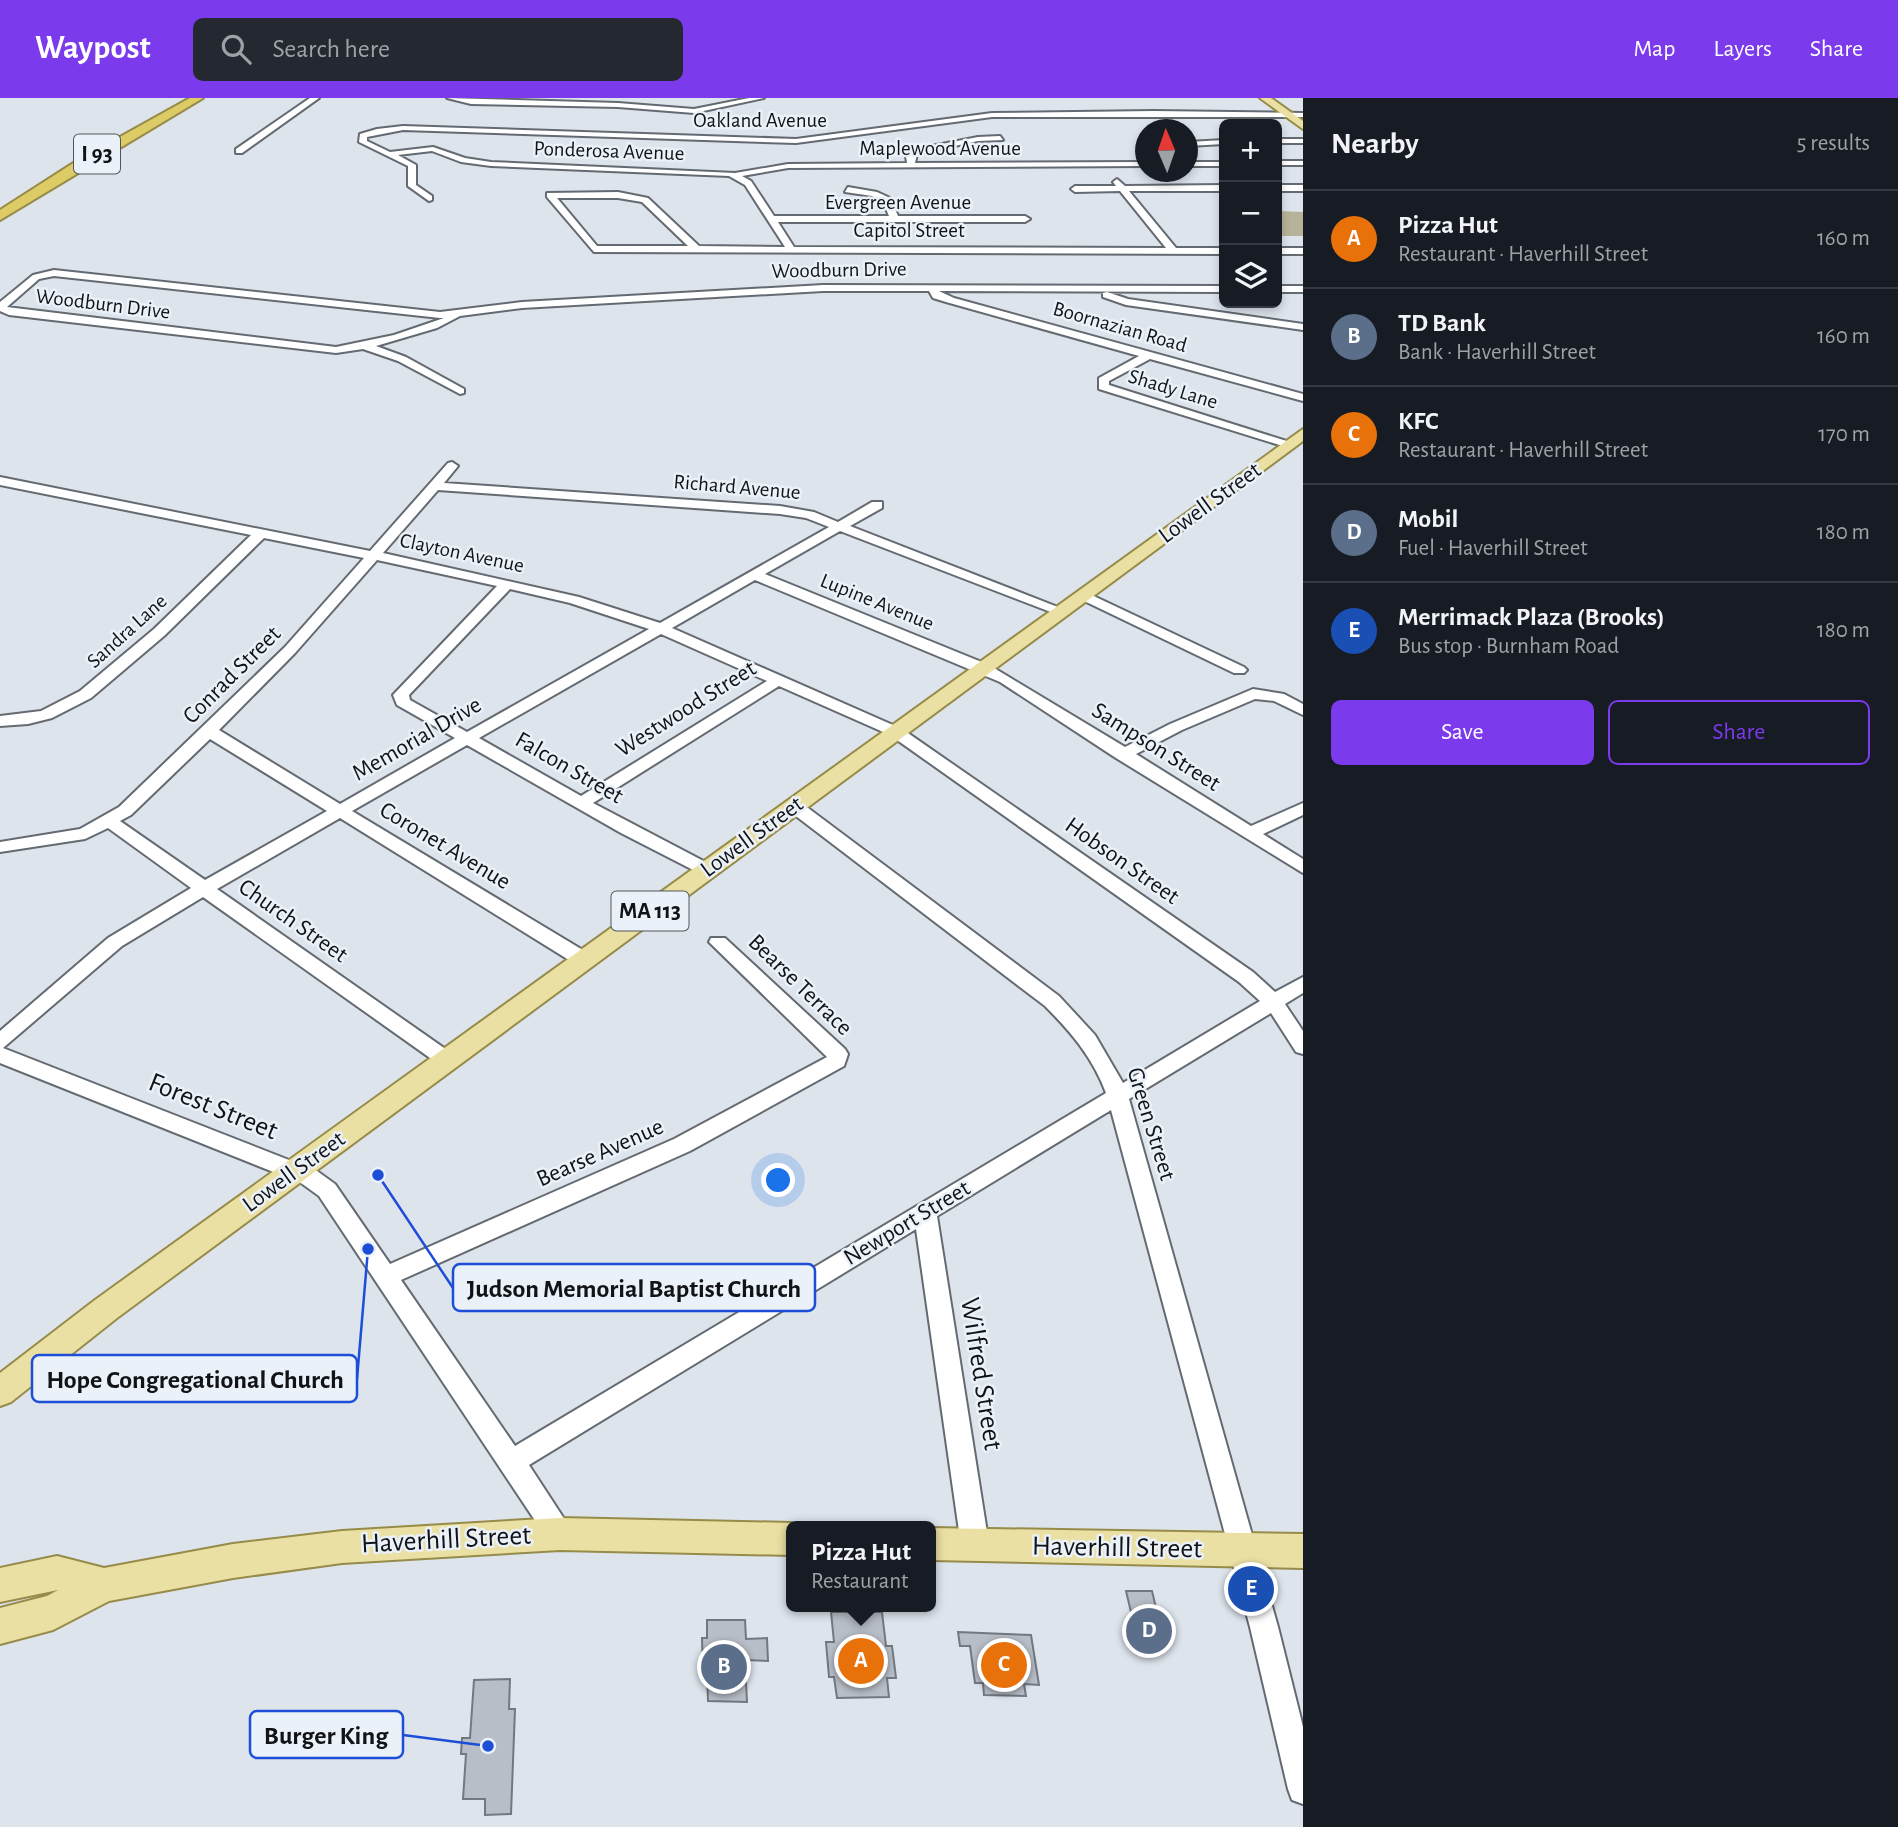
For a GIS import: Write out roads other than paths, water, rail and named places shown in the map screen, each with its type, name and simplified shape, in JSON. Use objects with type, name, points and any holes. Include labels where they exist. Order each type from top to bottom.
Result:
[{"type":"highway","name":"I 93","points":[[109,133],[174,98]]},
{"type":"highway","name":"I 93","points":[[0,216],[79,165],[198,98]]},
{"type":"main road","points":[[1265,98],[1303,125]]},
{"type":"main road","name":"Lowell Street","points":[[0,1392],[106,1309],[1296,439]]},
{"type":"main road","name":"Haverhill Street","points":[[0,1626],[53,1612],[104,1584],[233,1561],[342,1546],[560,1534],[786,1539]]},
{"type":"main road","name":"Haverhill Street","points":[[936,1544],[1303,1551]]},
{"type":"main road","name":"Haverhill Street","points":[[0,1585],[57,1573],[104,1584]]},
{"type":"street","points":[[239,151],[315,98]]},
{"type":"street","points":[[451,98],[483,103],[606,105],[694,111],[760,98]]},
{"type":"street","points":[[1256,98],[1265,98]]},
{"type":"street","name":"Oakland Avenue","points":[[429,198],[412,187],[412,165],[363,142],[362,138],[377,131],[403,128],[807,141],[941,120],[992,115],[1303,115]]},
{"type":"street","points":[[911,165],[910,156],[914,152],[978,139],[1000,138]]},
{"type":"street","points":[[1282,141],[1303,141]]},
{"type":"street","points":[[1198,143],[1219,142]]},
{"type":"street","name":"Ponderosa Avenue","points":[[390,154],[428,149],[491,164],[706,171],[736,176]]},
{"type":"street","points":[[1282,163],[1303,163]]},
{"type":"street","points":[[1103,164],[1174,251]]},
{"type":"street","name":"Maplewood Avenue","points":[[736,176],[788,166],[1135,164]]},
{"type":"street","points":[[1198,164],[1219,164]]},
{"type":"street","points":[[736,176],[748,183],[791,249]]},
{"type":"street","points":[[1075,189],[1219,188]]},
{"type":"street","points":[[1282,188],[1303,188]]},
{"type":"street","points":[[848,190],[874,194],[887,200],[895,219]]},
{"type":"street","name":"Capitol Street","points":[[695,249],[645,200],[618,195],[550,195],[594,249],[1219,251]]},
{"type":"street","points":[[1018,206],[1031,229]]},
{"type":"street","name":"Evergreen Avenue","points":[[771,219],[1025,219]]},
{"type":"street","points":[[1037,240],[1043,250]]},
{"type":"street","points":[[1282,251],[1303,251]]},
{"type":"street","name":"Woodburn Drive","points":[[455,315],[442,323],[364,346],[331,350],[9,312],[0,307],[36,277],[58,273],[406,313],[455,315],[510,306],[802,289],[1219,289]]},
{"type":"street","name":"Boornazian Road","points":[[933,288],[937,296],[950,300],[1303,398]]},
{"type":"street","points":[[1102,288],[1109,297],[1126,302],[1303,327]]},
{"type":"street","points":[[1282,289],[1303,289]]},
{"type":"street","points":[[364,346],[402,359],[460,391]]},
{"type":"street","name":"Shady Lane","points":[[1149,355],[1103,380],[1101,384],[1112,391],[1296,439]]},
{"type":"street","name":"Conrad Street","points":[[0,848],[85,834],[110,822],[142,796],[290,650],[452,466]]},
{"type":"street","name":"Clayton Avenue","points":[[0,481],[374,556],[608,609],[660,628],[895,732]]},
{"type":"street","name":"Richard Avenue","points":[[435,486],[809,514],[1061,611]]},
{"type":"street","name":"Memorial Drive","points":[[0,1042],[115,942],[204,888],[877,505]]},
{"type":"street","name":"Sandra Lane","points":[[0,721],[26,719],[50,713],[73,703],[93,689],[159,634],[260,534]]},
{"type":"street","name":"Lupine Avenue","points":[[755,575],[984,668]]},
{"type":"street","name":"Falcon Street","points":[[507,584],[401,695],[403,702],[627,829],[707,870]]},
{"type":"street","points":[[1083,596],[1239,670]]},
{"type":"street","name":"Sampson Street","points":[[984,668],[1303,867]]},
{"type":"street","name":"Westwood Street","points":[[583,802],[779,680]]},
{"type":"street","points":[[1122,755],[1176,727],[1253,694],[1268,695],[1303,709]]},
{"type":"street","name":"Coronet Avenue","points":[[209,732],[584,960]]},
{"type":"street","name":"Hobson Street","points":[[895,732],[1246,977],[1274,1002],[1303,1047]]},
{"type":"street","name":"Green Street","points":[[794,806],[1052,1001],[1078,1026],[1097,1050],[1118,1096],[1303,1789]]},
{"type":"street","points":[[1250,834],[1303,808]]},
{"type":"street","name":"Church Street","points":[[110,822],[447,1060]]},
{"type":"street","name":"Bearse Terrace","points":[[718,942],[838,1054],[837,1060],[830,1065]]},
{"type":"street","name":"Newport Street","points":[[511,1462],[1303,984]]},
{"type":"street","name":"Forest Street","points":[[0,1055],[309,1177],[327,1190],[560,1534]]},
{"type":"street","name":"Bearse Avenue","points":[[384,1277],[682,1145],[830,1065]]},
{"type":"street","name":"Wilfred Street","points":[[925,1212],[975,1545]]},
{"type":"place","name":"Judson Memorial Baptist Church","points":[[378,1175]]},
{"type":"place","name":"Hope Congregational Church","points":[[368,1249]]},
{"type":"place","name":"Merrimack Plaza (Brooks)","points":[[1251,1589]]},
{"type":"place","name":"Mobil","points":[[1149,1631]]},
{"type":"place","name":"Pizza Hut","points":[[861,1661]]},
{"type":"place","name":"KFC","points":[[1004,1665]]},
{"type":"place","name":"TD Bank","points":[[724,1667]]},
{"type":"place","name":"Burger King","points":[[488,1746]]}]
